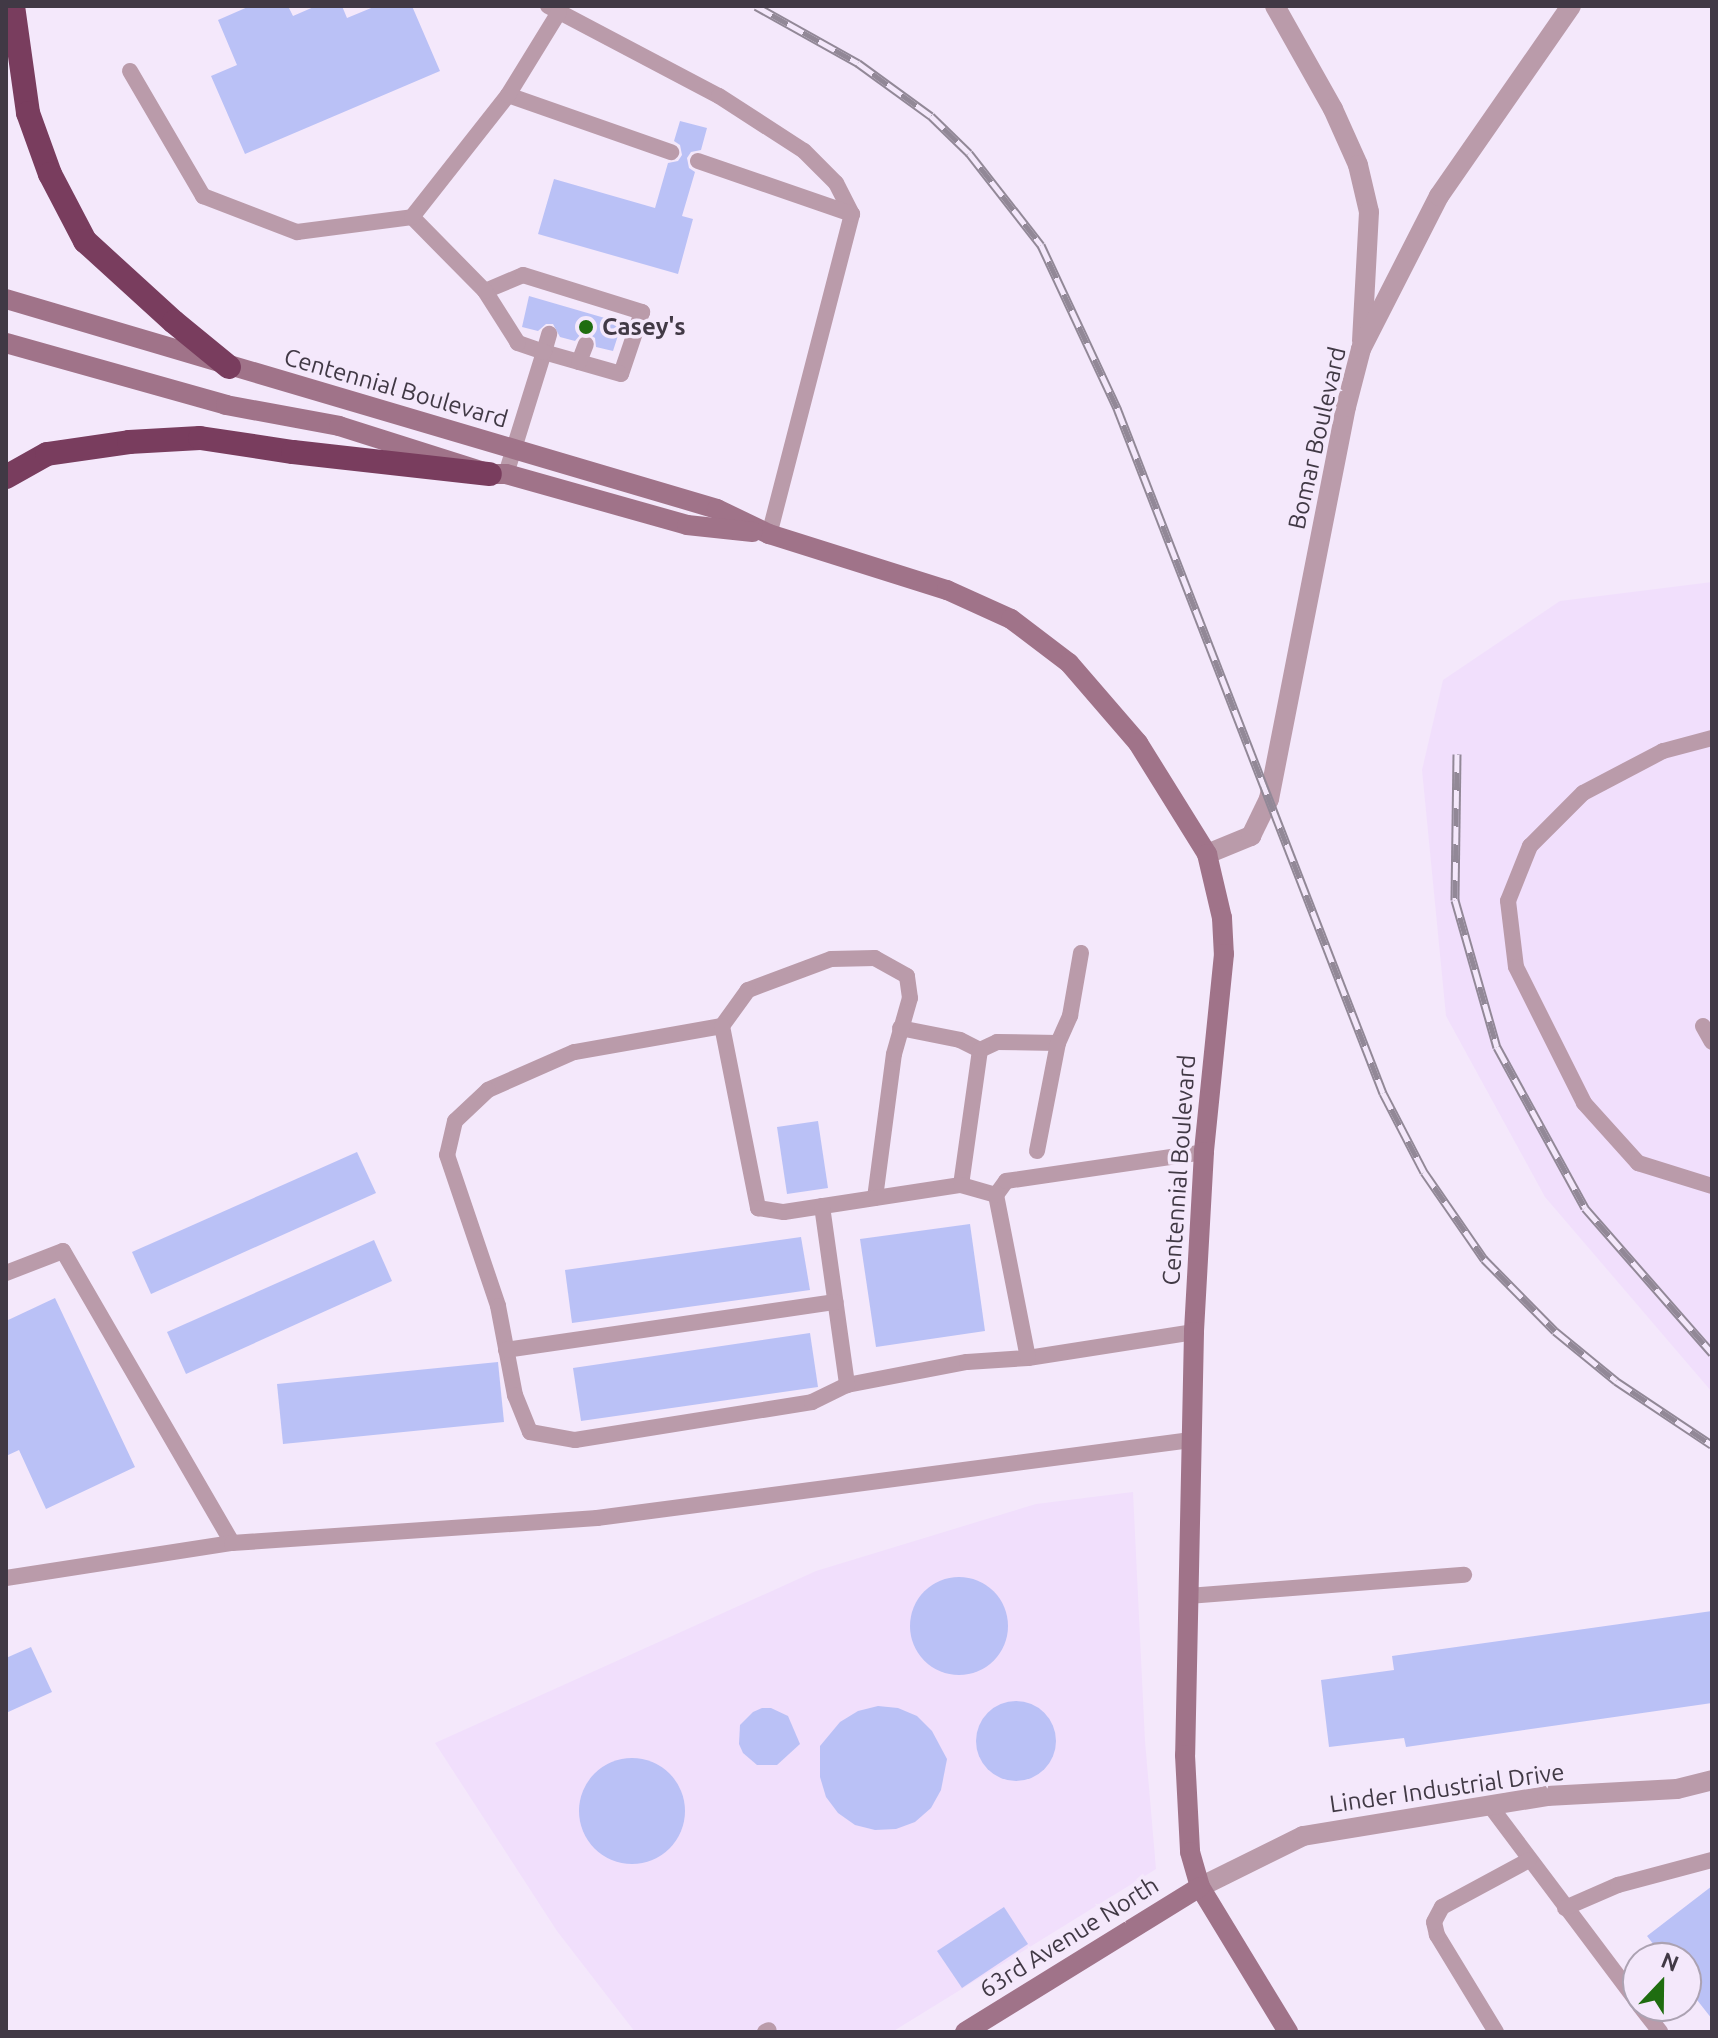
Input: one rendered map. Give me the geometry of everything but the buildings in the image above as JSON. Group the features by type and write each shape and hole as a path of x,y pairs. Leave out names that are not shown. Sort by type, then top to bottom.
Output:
{"highway":[{"path":"13,6 28,113 50,174 85,241 229,367"},
{"path":"6,477 47,454 129,442 200,438 293,452 498,474"}],"main road":[{"name":"Centennial Boulevard","path":"6,299 717,509 769,534 947,590 1011,619 1069,663 1138,743 1207,854 1222,918 1224,954 1204,1152 1194,1332 1185,1755 1190,1852 1200,1887 1288,2032"},
{"name":"Centennial Boulevard","path":"6,343 226,405 339,426 498,474 687,525 769,534"},
{"name":"63rd Avenue North","path":"965,2032 987,2026 1200,1887"}],"street":[{"path":"1275,6 1333,109 1358,165 1369,212 1361,349"},
{"name":"Bomar Boulevard","path":"1207,854 1251,836 1269,799 1343,423 1361,349 1439,196 1571,6"},
{"name":"Linder Industrial Drive","path":"1200,1887 1303,1836 1547,1796 1677,1789 1712,1780"}],"lane":[{"path":"130,71 203,196 297,232 412,217 508,95 554,9 719,96 804,151 836,183 852,214 769,534"},
{"path":"508,95 671,152"},
{"path":"698,161 852,214"},
{"path":"412,217 485,291 518,343 621,374 642,312 598,307 563,287 523,275 485,291"},
{"path":"558,304 563,287"},
{"path":"498,474 513,450 549,334"},
{"path":"579,362 586,344"},
{"path":"1712,738 1663,751 1583,793 1530,846 1508,901 1516,967 1584,1103 1638,1163 1712,1186"},
{"path":"1037,1151 1058,1043 1070,1016 1081,953"},
{"path":"875,1198 900,1028 910,998 907,976 875,958 831,959 748,990 722,1026 574,1052 488,1090 455,1121 447,1155 498,1306 515,1395 530,1432 575,1440 812,1402 847,1385 967,1362 1028,1358 1194,1332"},
{"path":"722,1026 758,1208 784,1212 961,1185 996,1195"},
{"path":"1703,1026 1712,1042"},
{"path":"900,1028 960,1040 980,1050"},
{"path":"980,1050 997,1042 1058,1043"},
{"path":"961,1185 980,1050"},
{"path":"1028,1358 996,1195 1006,1181 1204,1152"},
{"path":"822,1206 847,1385"},
{"path":"6,1273 63,1251 232,1543"},
{"path":"506,1350 836,1302"},
{"path":"6,1578 232,1543 597,1518 1191,1440"},
{"path":"1188,1596 1464,1575"},
{"path":"1491,1807 1622,1983"},
{"path":"1496,2032 1437,1935 1434,1922 1442,1907 1529,1860"},
{"path":"1565,1908 1618,1885 1712,1860"}],"shaded area":[{"path":"1712,582 1712,1392 1545,1197 1446,1016 1422,770 1443,680 1560,601"},
{"path":"1133,1492 1145,1741 1156,1869 892,2032 635,2032 557,1931 435,1743 816,1571 1036,1504"}],"railway":[{"path":"756,6 858,63 931,116 969,153 1041,245 1117,408 1383,1093 1424,1172 1484,1259 1555,1331 1616,1381 1712,1445"},
{"path":"1457,754 1455,900 1497,1047 1585,1208 1712,1353"}],"place":[{"name":"Casey's","path":"586,327"}]}
